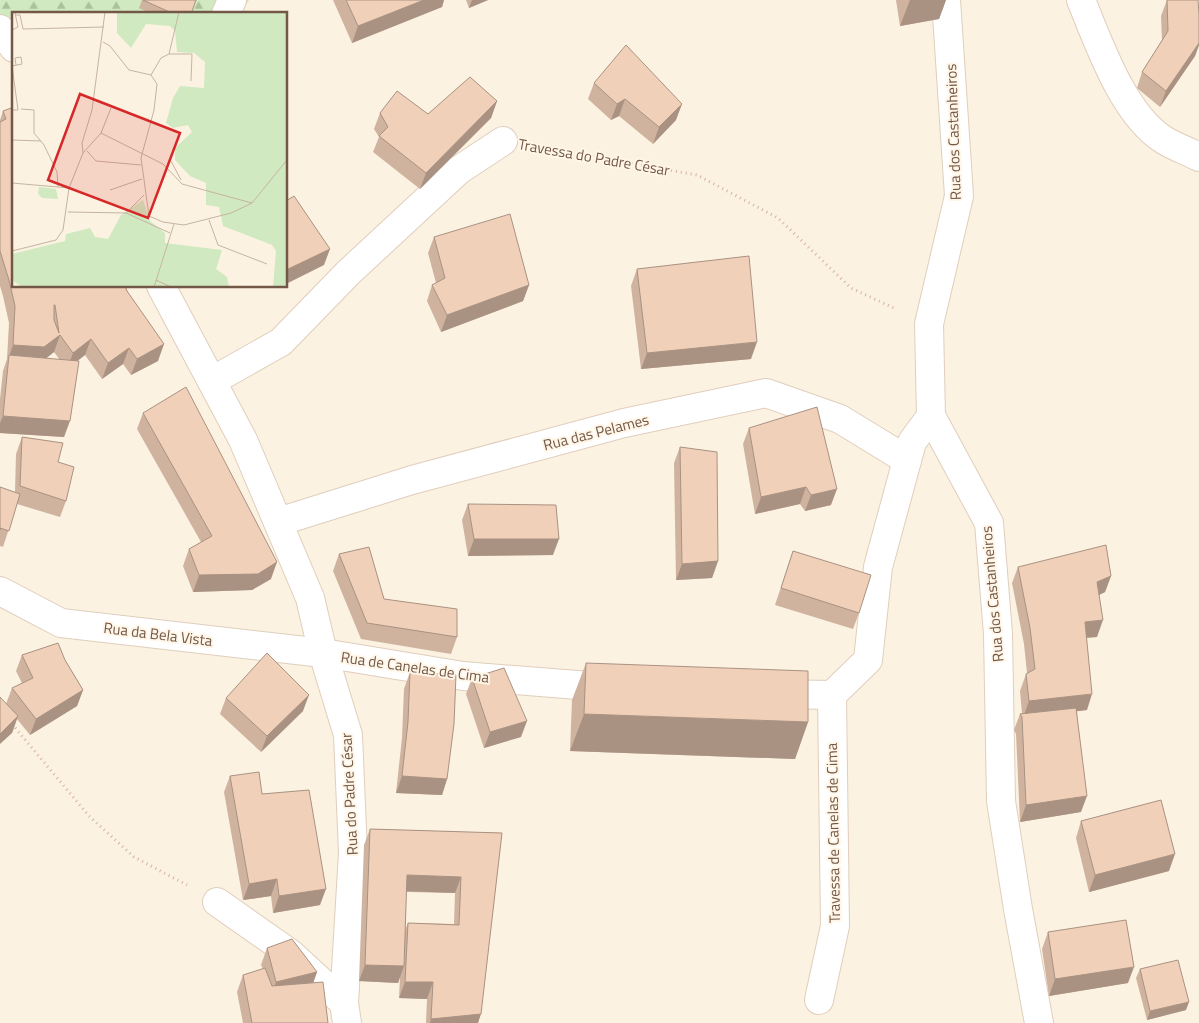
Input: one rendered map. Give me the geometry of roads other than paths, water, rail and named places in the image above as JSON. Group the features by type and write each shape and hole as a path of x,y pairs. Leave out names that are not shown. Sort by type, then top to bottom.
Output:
{"street":[{"path":"227,12 232,0"},
{"name":"Rua dos Castanheiros","path":"946,0 959,196 929,324 931,416 988,523 998,634 1002,801 1018,909 1039,1023"},
{"path":"1081,0 1112,73 1137,115 1164,140 1199,157"},
{"path":"0,29 12,45"},
{"name":"Travessa do Padre César","path":"212,381 281,342 348,273 459,170 503,142"},
{"name":"Rua do Padre César","path":"162,288 243,440 310,598 323,653 348,735 353,853 346,1013"},
{"name":"Rua das Pelames","path":"278,522 412,480 624,423 766,394 840,419 907,460"},
{"path":"746,694 832,695 868,660 878,567 912,442 931,416"},
{"name":"Rua da Bela Vista","path":"0,591 61,622 323,653"},
{"name":"Rua de Canelas de Cima","path":"323,653 463,676 640,690"},
{"name":"Travessa de Canelas de Cima","path":"819,1000 835,926 832,695"},
{"path":"217,902 291,954 346,1013"}]}
